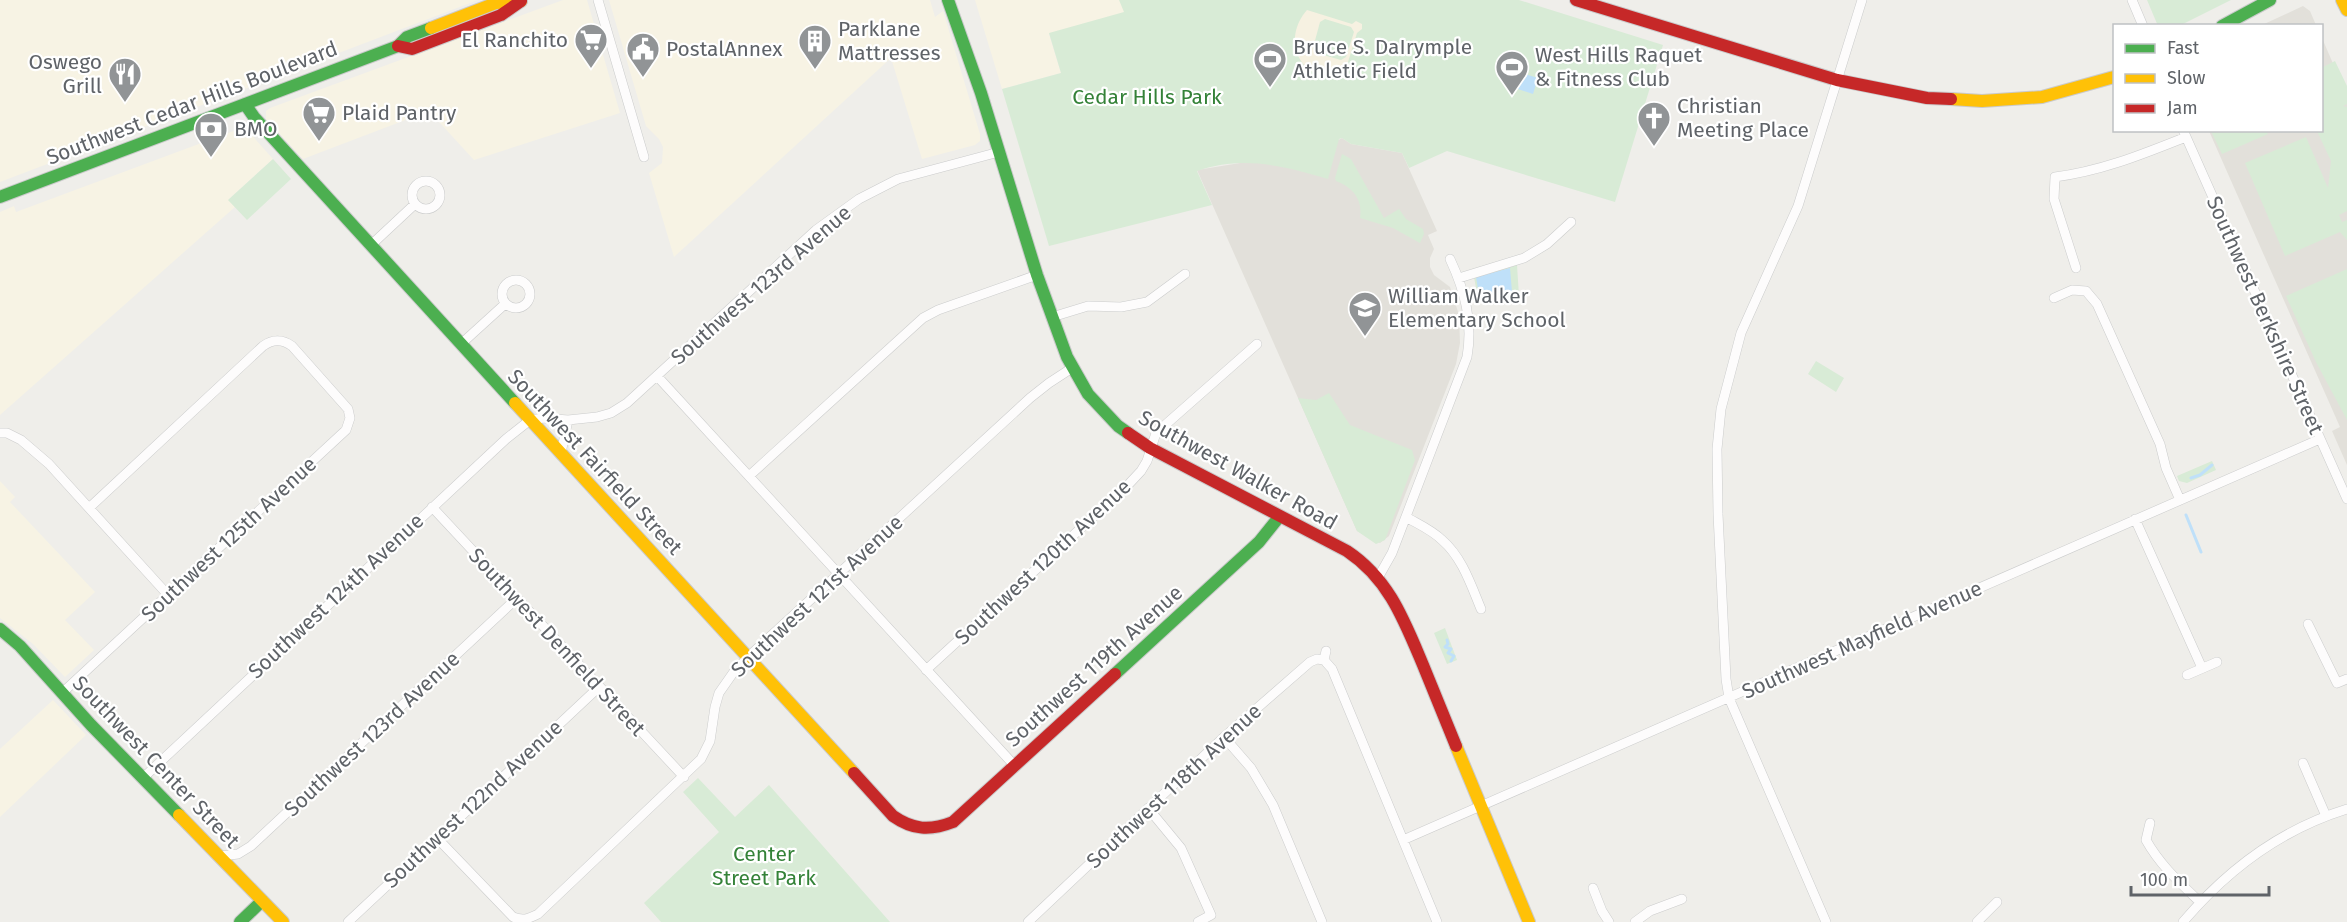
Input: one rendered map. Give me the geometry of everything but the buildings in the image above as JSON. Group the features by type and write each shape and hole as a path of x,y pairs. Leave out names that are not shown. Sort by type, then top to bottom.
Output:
{"main road":[{"name":"Southwest Cedar Hills Boulevard","path":"0,197 398,46 412,49 501,15 522,0"},
{"name":"Southwest Walker Road","path":"948,0 981,93 1037,275 1072,368 1088,394 1106,416 1150,448 1347,551 1379,576 1402,616 1529,922"},
{"path":"1576,0 1837,80 1928,98 1982,101 2042,97 2113,77"},
{"path":"2226,24 2270,0"},
{"path":"2342,0 2347,10"},
{"name":"Southwest Fairfield Street","path":"245,104 254,117 370,246 892,816 913,829 926,830"},
{"name":"Southwest 119th Avenue","path":"926,830 937,829 953,822 1250,549 1279,517"},
{"name":"Southwest Center Street","path":"0,629 26,652 62,693 283,922"},
{"path":"240,922 262,900"}],"street":[{"path":"598,0 644,157"},
{"path":"1826,922 1729,698 1726,680 1718,514 1718,448 1721,409 1741,333 1798,206 1862,0"},
{"path":"2132,0 2142,24"},
{"path":"2076,268 2054,199 2055,177 2079,174 2124,162 2185,134"},
{"name":"Southwest Berkshire Street","path":"2185,134 2347,499"},
{"name":"Southwest 123rd Avenue","path":"531,420 543,417 568,420 611,413 627,403 816,230 859,199 898,180 999,152"},
{"path":"370,246 415,204"},
{"path":"1459,278 1524,258 1547,244 1571,222"},
{"path":"1379,576 1389,559 1406,517 1467,357 1468,309 1459,278 1450,259"},
{"path":"1052,317 1088,306 1121,307 1141,304 1153,298 1185,274"},
{"path":"749,476 923,318 938,310 1037,275"},
{"path":"2054,298 2072,290 2086,291 2097,304 2160,444 2166,468 2180,500"},
{"path":"461,344 505,304"},
{"name":"Southwest 125th Avenue","path":"62,693 346,430 350,418 347,406 288,343 276,340 267,343 90,508"},
{"name":"Southwest 120th Avenue","path":"926,670 1127,486 1142,471 1156,433 1257,344"},
{"name":"Southwest 121st Avenue","path":"437,838 505,910 520,920 529,919 538,914 701,759 710,741 719,693 732,673 1030,398 1072,368"},
{"path":"657,376 1014,765"},
{"name":"Southwest 124th Avenue","path":"144,777 432,507 506,439 531,420"},
{"path":"561,453 568,420"},
{"path":"0,433 7,433 21,440 49,464 168,595"},
{"name":"Southwest Mayfield Avenue","path":"1402,840 2320,439"},
{"name":"Southwest Denfield Street","path":"432,507 684,777"},
{"path":"1406,517 1431,531 1452,549 1461,562 1481,609"},
{"path":"2135,519 2202,668"},
{"name":"Southwest 123rd Avenue","path":"221,856 238,854 251,846 516,599"},
{"path":"2308,624 2337,683 2347,679"},
{"name":"Southwest 118th Avenue","path":"1028,922 1224,737 1310,662 1325,655 1402,840"},
{"path":"2187,675 2217,662"},
{"name":"Southwest 122nd Avenue","path":"348,922 599,687"},
{"path":"1224,737 1251,768 1273,805 1322,922"},
{"path":"2303,763 2326,816"},
{"path":"1148,808 1181,848 1211,915 1198,922"},
{"path":"2183,922 2230,873 2258,852 2326,816 2347,809"},
{"path":"2150,823 2146,840 2155,856 2169,873 2200,902"},
{"path":"1402,840 1437,922"},
{"path":"1593,888 1607,920 1595,922"},
{"path":"1635,922 1650,911 1682,899"},
{"path":"1977,922 1997,902"}],"shaded area":[{"path":"0,0 478,0 0,182"},
{"path":"563,0 587,0 620,113 474,160 429,111 303,159 266,119 266,111 270,108"},
{"path":"609,0 930,0 935,17 943,11 980,134 980,141 975,145 922,159 891,58 674,257 649,173 662,163 663,147 659,139 646,126"},
{"path":"975,0 1122,0 1128,14 1049,34 1061,73 1002,89"},
{"path":"2303,6 2310,11 2316,24 2264,24"},
{"path":"2323,40 2347,96 2347,465 2332,431 2340,427 2209,132 2323,132"},
{"path":"239,129 248,131 273,159 229,199 235,207 0,415 0,212 14,206 16,212"},
{"name":"William Walker Elementary School","path":"1342,138 1351,144 1402,153 1437,231 1428,235 1434,249 1430,258 1430,267 1434,275 1450,287 1459,315 1460,343 1456,364 1389,536 1380,543 1357,531 1197,170 1240,163 1266,163 1287,167"},
{"path":"0,481 15,497 10,502 95,592 65,620 94,650 65,677 33,644 0,618"},
{"path":"53,700 86,735 0,817 0,749"}],"green space":[{"name":"Cedar Hills Park","path":"1119,0 1519,0 1663,45 1615,202 1447,151 1409,168 1402,153 1351,144 1342,138 1339,139 1328,179 1263,164 1214,166 1197,171 1212,205 1049,246 1002,89 1061,73 1049,33 1124,12"},
{"path":"2147,0 2231,0 2183,24 2157,24"},
{"path":"2335,61 2347,86 2347,104 2343,106 2347,107 2347,211 2339,215 2342,222 2347,220 2347,240 2340,232 2285,256 2245,163 2306,137 2328,188 2331,161 2317,132 2323,132 2323,67"},
{"path":"2211,132 2267,132 2268,134 2222,154"},
{"path":"1342,154 1351,159 1384,218 1399,209 1406,219 1423,229 1424,234 1420,243 1393,228 1360,218 1360,205 1356,195 1335,178"},
{"path":"273,159 291,179 247,220 228,200"},
{"path":"1517,265 1519,296 1478,299 1474,277"},
{"path":"2347,269 2347,420 2316,362 2286,296"},
{"path":"1816,361 1844,378 1836,392 1808,374"},
{"path":"1329,393 1350,425 1412,450 1415,460 1385,540 1376,544 1357,531 1298,398 1316,400"},
{"path":"2212,461 2216,470 2187,483 2179,481 2177,476"},
{"path":"1445,628 1457,660 1447,664 1434,633"},
{"name":"Center Street Park","path":"698,778 735,817 769,785 890,922 661,922 644,903 719,832 683,792"}],"sand":[{"path":"1307,10 1352,24 1356,21 1362,24 1343,78 1328,78 1306,67 1299,58 1295,46 1295,34","holes":["1325,19 1351,27 1354,32 1346,57 1341,60 1316,53 1313,48 1320,22"]}],"water":[{"path":"1506,68 1538,78 1533,94 1503,84"},
{"path":"1510,268 1512,292 1479,295 1476,277"}],"waterway":[{"path":"2191,478 2200,475 2212,465"},
{"path":"2186,515 2201,552"},
{"path":"1447,640 1448,644 1445,647 1451,649 1448,653 1454,656 1451,661"}],"traffic: fast":[{"path":"948,0 981,93 1037,275 1067,357 1088,394 1118,426 1128,433"},
{"path":"2226,24 2270,0"},
{"path":"0,197 398,46 407,37 431,28"},
{"path":"245,104 254,117 515,403"},
{"path":"1115,674 1259,542 1279,517"},
{"path":"0,629 20,646 91,725 179,815"},
{"path":"240,922 262,901"}],"traffic: slow":[{"path":"2342,0 2347,10"},
{"path":"431,28 496,3 521,1"},
{"path":"1951,99 1982,101 2042,97 2113,77"},
{"path":"515,403 854,773"},
{"path":"1456,746 1529,922"},
{"path":"179,815 283,922"}],"traffic: jam":[{"path":"1576,0 1837,80 1927,98 1951,99"},
{"path":"398,46 412,49 501,15 521,1"},
{"path":"1128,433 1150,448 1347,551 1362,562 1374,574 1402,617 1456,746"},
{"path":"854,773 900,821 922,828 937,827 953,822 1115,674"}],"place":[{"name":"El Ranchito","path":"591,69"},
{"name":"Parklane Mattresses","path":"815,70"},
{"name":"PostalAnnex","path":"643,78"},
{"name":"Bruce S. DaIrymple Athletic Field","path":"1270,88"},
{"name":"West Hills Raquet & Fitness Club","path":"1512,96"},
{"name":"Oswego Grill","path":"125,103"},
{"name":"Plaid Pantry","path":"319,142"},
{"name":"Christian Meeting Place","path":"1654,147"},
{"name":"BMO","path":"211,158"},
{"name":"William Walker Elementary School","path":"1365,337"}]}
